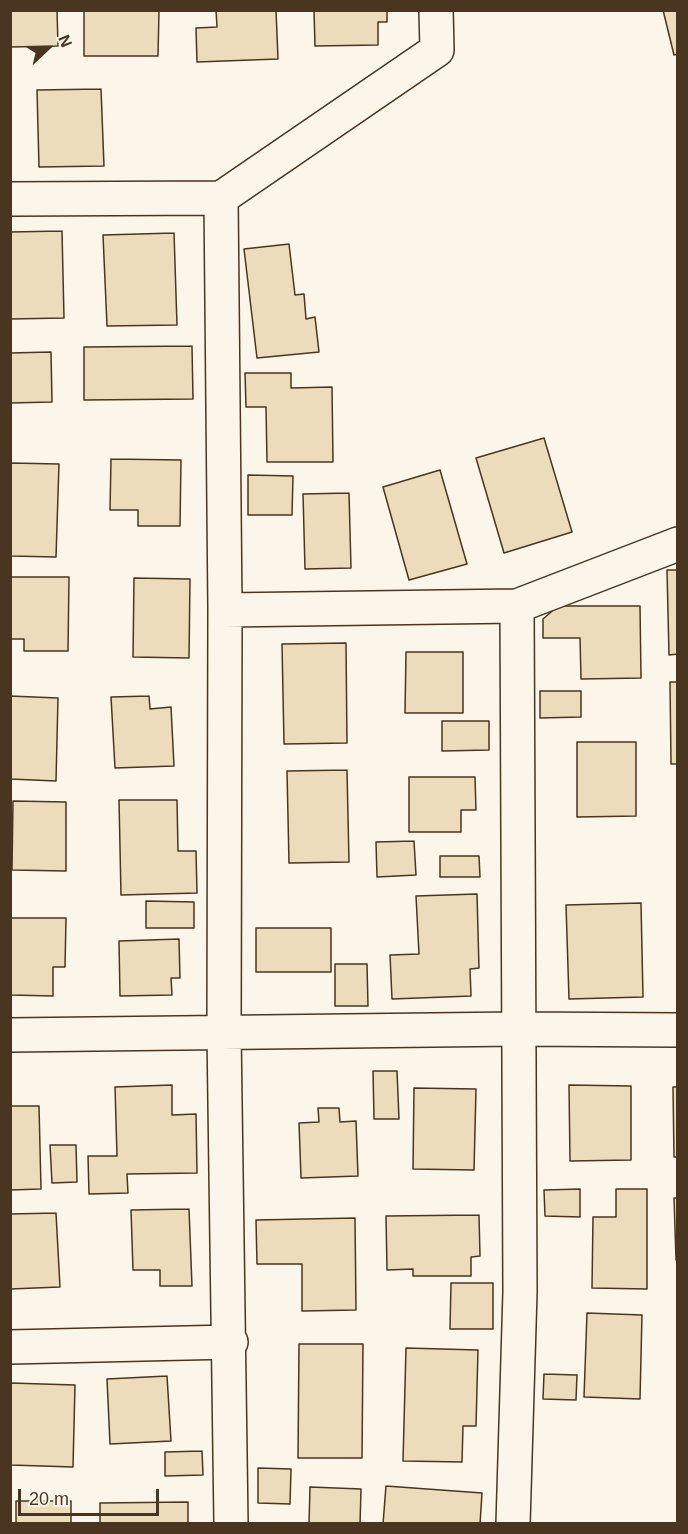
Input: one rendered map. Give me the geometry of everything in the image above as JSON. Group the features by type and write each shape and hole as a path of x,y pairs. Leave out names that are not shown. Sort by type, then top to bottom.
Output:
{"street":[{"path":"10,199 221,198 437,50 436,10"},
{"path":"221,198 225,610 224,1032 231,1342 231,1524"},
{"path":"225,610 517,606 678,544"},
{"path":"513,1524 520,1292 517,1029 517,606"},
{"path":"10,1035 517,1029 678,1030"},
{"path":"10,1347 231,1342"}],"building":[{"path":"10,10 57,10 58,46 10,47"},
{"path":"84,10 159,10 158,56 84,56"},
{"path":"216,10 276,10 278,59 197,62 196,28 217,27"},
{"path":"314,10 387,10 387,22 378,22 378,45 315,46"},
{"path":"663,10 678,10 678,54 674,55"},
{"path":"101,89 104,166 39,167 37,90"},
{"path":"62,231 64,318 10,319 10,232"},
{"path":"174,233 177,325 107,326 103,235"},
{"path":"289,244 295,295 304,294 306,319 315,317 319,352 257,358 244,249"},
{"path":"192,346 193,399 84,400 84,347"},
{"path":"51,352 52,402 10,403 10,353"},
{"path":"245,373 291,373 291,388 332,387 333,462 267,462 266,407 246,407"},
{"path":"544,438 572,532 504,553 476,458"},
{"path":"111,459 181,460 180,526 138,526 138,510 110,510"},
{"path":"10,463 59,464 56,557 10,556"},
{"path":"440,470 467,564 409,580 383,487"},
{"path":"248,475 293,476 292,515 248,515"},
{"path":"349,493 351,568 305,569 303,494"},
{"path":"667,570 678,570 678,654 669,655"},
{"path":"10,577 69,577 68,651 24,651 24,639 10,639"},
{"path":"134,578 190,579 189,658 133,657"},
{"path":"558,606 640,606 641,678 581,679 580,638 543,638 543,619"},
{"path":"346,643 347,743 284,744 282,644"},
{"path":"406,652 463,652 463,713 405,713"},
{"path":"670,682 678,682 678,764 671,764"},
{"path":"540,691 581,691 581,717 540,718"},
{"path":"10,696 58,698 56,781 10,779"},
{"path":"149,696 150,709 171,707 174,766 115,768 111,697"},
{"path":"442,721 489,721 489,750 442,751"},
{"path":"577,742 636,742 636,816 577,817"},
{"path":"347,770 349,862 289,863 287,771"},
{"path":"409,777 475,777 476,810 461,810 461,832 409,832"},
{"path":"119,800 177,800 178,851 196,851 197,893 121,895"},
{"path":"13,801 66,802 66,871 12,870"},
{"path":"414,841 416,875 377,877 376,842"},
{"path":"440,856 479,856 480,877 440,877"},
{"path":"477,894 479,968 470,969 471,996 392,999 390,955 419,954 416,896"},
{"path":"146,901 194,902 194,928 146,928"},
{"path":"641,903 643,997 569,999 566,905"},
{"path":"10,918 66,918 65,967 53,967 53,996 10,995"},
{"path":"256,928 331,928 331,972 256,972"},
{"path":"179,939 180,978 171,978 172,995 120,996 119,941"},
{"path":"335,964 367,964 368,1006 335,1006"},
{"path":"373,1071 397,1071 399,1119 374,1119"},
{"path":"172,1085 172,1115 196,1114 197,1173 127,1174 128,1193 89,1194 88,1156 117,1156 115,1087"},
{"path":"569,1085 631,1086 631,1160 570,1161"},
{"path":"673,1087 678,1087 678,1157 674,1157"},
{"path":"414,1088 476,1089 474,1170 413,1169"},
{"path":"10,1106 39,1106 41,1189 10,1190"},
{"path":"318,1108 339,1108 340,1122 356,1121 358,1176 301,1178 299,1123 319,1122"},
{"path":"50,1145 76,1145 77,1182 52,1183"},
{"path":"580,1189 580,1217 545,1216 544,1190"},
{"path":"616,1189 647,1189 647,1289 592,1288 593,1217 616,1217"},
{"path":"674,1198 678,1198 678,1260 676,1260"},
{"path":"189,1209 192,1286 160,1286 160,1270 133,1270 131,1210"},
{"path":"56,1213 60,1287 10,1289 10,1214"},
{"path":"479,1215 480,1256 471,1257 471,1276 413,1276 413,1269 387,1270 386,1216"},
{"path":"355,1218 356,1310 302,1311 302,1264 257,1264 256,1220"},
{"path":"451,1283 493,1283 493,1329 450,1329"},
{"path":"587,1313 642,1315 640,1399 584,1397"},
{"path":"299,1344 363,1344 362,1458 298,1458"},
{"path":"406,1348 478,1350 476,1426 463,1426 462,1462 403,1461"},
{"path":"544,1374 577,1375 576,1400 543,1399"},
{"path":"167,1376 171,1441 110,1444 107,1379"},
{"path":"10,1383 75,1385 73,1467 10,1465"},
{"path":"202,1451 203,1475 165,1476 165,1452"},
{"path":"258,1468 291,1469 290,1504 258,1503"},
{"path":"386,1486 482,1493 480,1524 383,1524"},
{"path":"310,1487 361,1489 360,1524 309,1524"},
{"path":"16,1501 71,1501 71,1524 16,1524"},
{"path":"188,1502 188,1524 100,1524 100,1503"}]}
